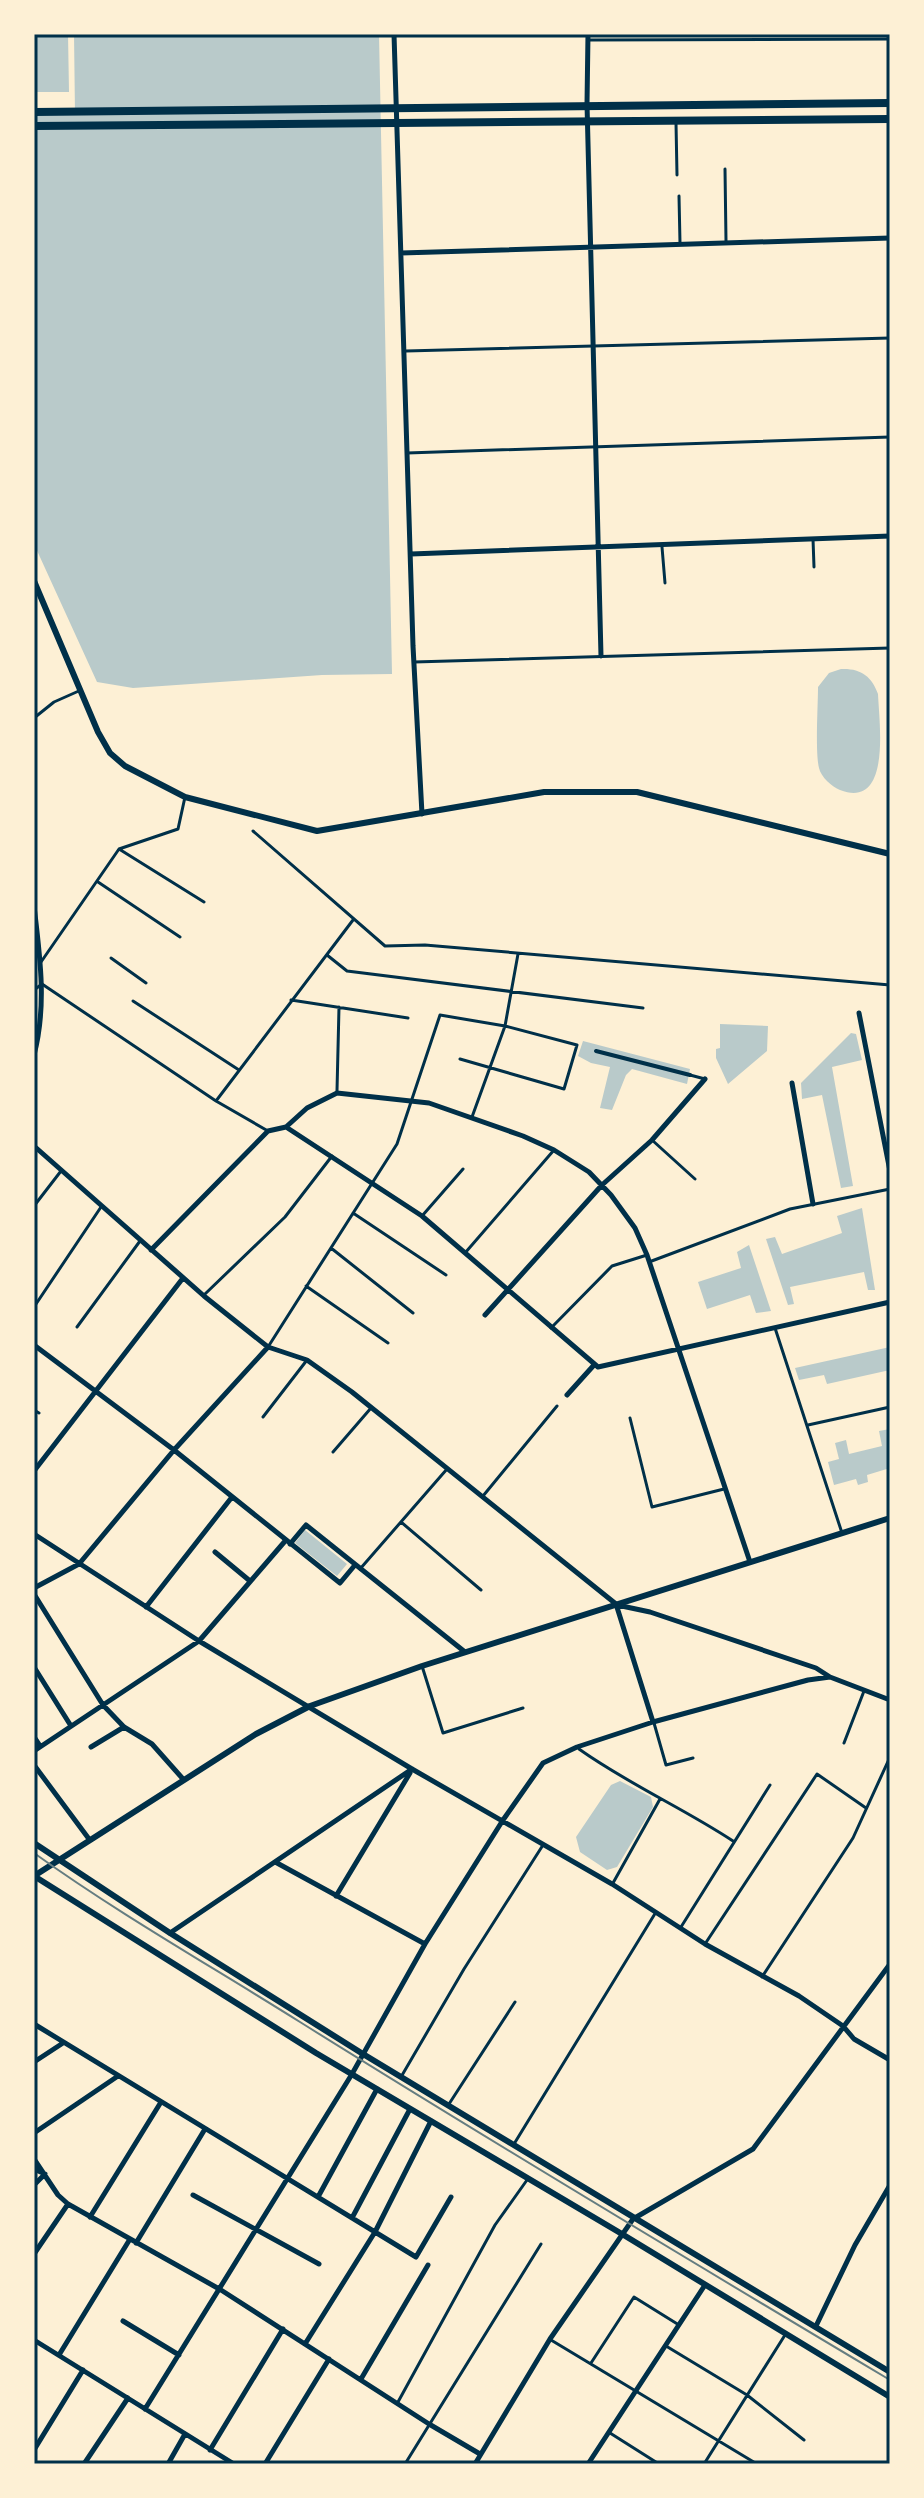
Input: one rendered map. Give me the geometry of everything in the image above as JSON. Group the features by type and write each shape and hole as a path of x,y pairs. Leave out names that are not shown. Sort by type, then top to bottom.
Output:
{"main road":[{"path":"34,112 890,103"},
{"path":"34,126 890,119"}],"street":[{"path":"394,34 414,662 422,814"},
{"path":"588,37 590,249 601,656"},
{"path":"401,253 890,238"},
{"path":"411,554 890,536"},
{"path":"34,581 98,732 110,753 125,766 185,797 317,831 544,792 637,792 890,854"},
{"path":"34,906 42,984 40,1034 34,1055"},
{"path":"859,1013 890,1171"},
{"path":"596,1051 690,1075"},
{"path":"485,1315 602,1185 652,1140 705,1079"},
{"path":"792,1083 813,1204"},
{"path":"151,1250 268,1131 286,1127 307,1108 337,1093 429,1103 554,1150 589,1172 635,1228 679,1347 750,1562"},
{"path":"286,1127 422,1216 598,1367 890,1302"},
{"path":"34,1146 183,1278 268,1347 307,1360 616,1604 650,1612 816,1668 830,1677 890,1700"},
{"path":"34,1471 183,1278"},
{"path":"34,1345 174,1450 340,1583 358,1567"},
{"path":"183,1779 152,1744 124,1727 103,1705 34,1591 79,1564 174,1450 268,1347"},
{"path":"567,1395 594,1365"},
{"path":"146,1607 232,1497"},
{"path":"890,1518 465,1652 310,1706 256,1734 34,1876 352,2074 890,2397"},
{"path":"34,1751 199,1641 250,1581 306,1525 465,1652"},
{"path":"34,1534 199,1641 612,1884 705,1944 799,1996 843,2026 854,2039 890,2060"},
{"path":"215,1552 250,1581"},
{"path":"616,1604 653,1722"},
{"path":"34,1667 71,1726"},
{"path":"145,2409 352,2074 425,1944 543,1763 577,1747 653,1722 808,1680 830,1677"},
{"path":"91,1747 124,1727"},
{"path":"34,1737 40,1746"},
{"path":"34,1765 89,1839"},
{"path":"170,1933 412,1769"},
{"path":"336,1896 412,1769"},
{"path":"34,1843 363,2054 890,2372"},
{"path":"277,1863 425,1944"},
{"path":"475,2464 550,2339 633,2219 753,2149 890,1964"},
{"path":"34,2024 416,2257 451,2197"},
{"path":"34,2062 63,2043"},
{"path":"34,2133 118,2076"},
{"path":"318,2197 377,2089"},
{"path":"90,2217 161,2102"},
{"path":"352,2218 410,2109"},
{"path":"305,2344 375,2232 431,2121"},
{"path":"59,2355 205,2129"},
{"path":"34,2159 68,2204 221,2290 480,2454"},
{"path":"34,2169 45,2174"},
{"path":"34,2185 45,2174"},
{"path":"816,2326 855,2245 890,2185"},
{"path":"193,2195 319,2264"},
{"path":"34,2254 68,2204"},
{"path":"361,2379 428,2265"},
{"path":"588,2464 705,2285"},
{"path":"123,2321 179,2355"},
{"path":"210,2450 283,2329"},
{"path":"34,2340 234,2464"},
{"path":"265,2464 329,2358"},
{"path":"34,2450 83,2370"},
{"path":"84,2464 128,2398"},
{"path":"168,2464 185,2434"}],"lane":[{"path":"588,37 890,39"},
{"path":"676,121 677,175"},
{"path":"725,169 726,245"},
{"path":"679,196 680,246"},
{"path":"404,351 890,338"},
{"path":"407,453 890,437"},
{"path":"813,539 814,567"},
{"path":"662,545 665,583"},
{"path":"414,662 890,648"},
{"path":"34,718 54,702 81,690"},
{"path":"41,962 119,849 178,829 185,797"},
{"path":"253,831 385,946 425,945 890,985"},
{"path":"119,849 204,902"},
{"path":"98,882 180,937"},
{"path":"216,1101 354,919"},
{"path":"472,1117 505,1026 518,954"},
{"path":"327,955 347,971 643,1008"},
{"path":"111,958 146,983"},
{"path":"34,990 42,984 216,1101 268,1131"},
{"path":"291,1000 408,1018"},
{"path":"133,1001 239,1070"},
{"path":"337,1093 339,1007"},
{"path":"268,1347 397,1144 440,1015 505,1026 577,1045 564,1089 460,1059"},
{"path":"690,1075 705,1079"},
{"path":"652,1140 695,1179"},
{"path":"465,1253 554,1150"},
{"path":"204,1296 285,1217 332,1156"},
{"path":"422,1216 463,1169"},
{"path":"34,1206 61,1171"},
{"path":"551,1328 612,1266 648,1259 790,1209 890,1189"},
{"path":"34,1307 101,1207"},
{"path":"353,1213 446,1275"},
{"path":"77,1327 140,1241"},
{"path":"331,1248 413,1313"},
{"path":"306,1286 388,1343"},
{"path":"774,1326 842,1533"},
{"path":"263,1417 307,1360"},
{"path":"483,1496 557,1406"},
{"path":"807,1426 890,1407"},
{"path":"333,1452 371,1408"},
{"path":"34,1410 39,1413"},
{"path":"630,1418 652,1507 724,1489"},
{"path":"358,1567 447,1469"},
{"path":"401,1522 481,1590"},
{"path":"422,1666 443,1733 523,1708"},
{"path":"844,1743 864,1691"},
{"path":"653,1722 666,1765 693,1758"},
{"path":"577,1747 614,1774 733,1841"},
{"path":"762,1977 853,1838 890,1757"},
{"path":"705,1944 817,1774 866,1808"},
{"path":"681,1928 770,1785"},
{"path":"612,1884 660,1799"},
{"path":"401,2077 464,1969 543,1844"},
{"path":"514,2144 656,1912"},
{"path":"449,2104 515,2002"},
{"path":"398,2402 495,2225 527,2180"},
{"path":"405,2464 541,2244"},
{"path":"591,2363 634,2297 679,2326"},
{"path":"704,2464 785,2335"},
{"path":"550,2339 757,2464"},
{"path":"666,2346 747,2395 804,2440"},
{"path":"610,2433 659,2464"}],"shaded area":[{"path":"34,34 68,34 69,92 34,92"},
{"path":"74,34 379,34 392,674 322,675 133,688 97,682 34,544 34,115 75,114"},
{"path":"841,669 864,674 878,694 879,760 868,787 857,793 840,790 830,784 820,771 818,761 818,687 829,673"},
{"path":"720,1024 768,1026 767,1051 728,1084 716,1058 716,1049 720,1048"},
{"path":"851,1033 856,1034 862,1060 832,1067 853,1186 841,1188 822,1095 802,1099 801,1083"},
{"path":"583,1041 690,1069 687,1084 632,1069 626,1075 612,1110 600,1108 610,1067 578,1056"},
{"path":"862,1208 875,1290 868,1290 864,1272 790,1287 794,1304 788,1305 766,1239 775,1237 782,1254 842,1233 837,1216"},
{"path":"749,1245 771,1311 756,1313 750,1295 707,1309 698,1282 741,1268 737,1252"},
{"path":"890,1347 890,1370 827,1384 824,1375 799,1380 795,1368"},
{"path":"890,1429 890,1468 867,1475 868,1482 858,1485 856,1479 834,1485 828,1462 839,1459 835,1443 846,1440 849,1454 882,1446 879,1431"},
{"path":"305,1530 347,1564 337,1576 295,1543"},
{"path":"620,1781 651,1797 653,1807 617,1867 607,1870 580,1852 576,1837 611,1785"}],"tram line":[{"path":"34,1853 132,1919 447,2113 890,2380"}]}
